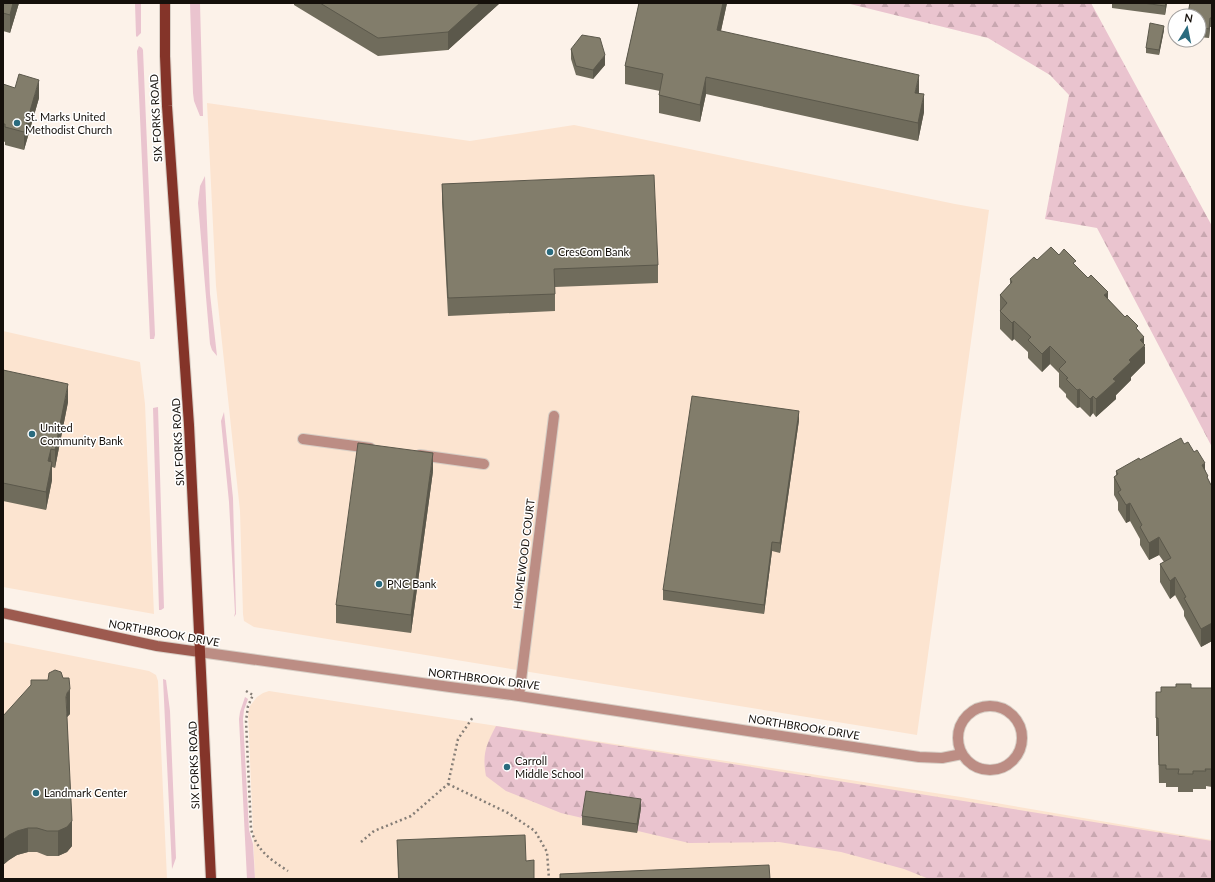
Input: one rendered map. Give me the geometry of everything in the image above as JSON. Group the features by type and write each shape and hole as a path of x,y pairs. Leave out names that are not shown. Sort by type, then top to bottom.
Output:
{"main road":[{"name":"SIX FORKS ROAD","path":"165,3 167,106 190,425 211,879"}],"street":[{"name":"HOMEWOOD COURT","path":"519,696 554,416"},
{"path":"303,439 382,450"},
{"path":"413,454 484,464"},
{"name":"NORTHBROOK DRIVE","path":"3,614 158,646 519,696 919,758 942,758 962,754"},
{"path":"984,707 992,707 1010,714 1017,722 1021,732 1022,742 1019,752 1013,761 999,769 989,770 978,768 969,763 962,754 959,746 958,735 960,726 966,717 973,711 984,707"}],"path":[{"path":"246,691 253,695 248,706 246,720 251,829 255,841 259,847 268,857 288,871"},
{"path":"361,842 374,832 411,816 448,784 458,739 473,717"},
{"path":"448,784 508,813 535,831 548,852 549,879"}],"shaded area":[{"path":"207,103 470,141 574,125 989,210 917,735 254,627 244,621 240,511 216,286"},
{"path":"3,331 140,362 145,404 154,614 3,587"},
{"name":"Landmark Center","path":"3,642 149,671 156,675 158,681 167,879 3,879"},
{"name":"Carroll Middle School","path":"269,691 961,797 1212,840 1212,879 255,879 248,713 250,706 257,697"}],"green space":[{"path":"135,3 141,3 141,33 137,37 136,36"},
{"path":"190,3 200,3 203,116 200,116 194,101 193,93"},
{"path":"846,3 1091,3 1212,226 1212,447 1097,228 1045,219 1069,95 1050,75 988,38"},
{"path":"139,46 143,50 154,339 150,339 137,51"},
{"path":"205,176 210,294 217,356 212,350 210,344 198,203 200,186"},
{"path":"158,407 164,608 161,610 159,610 153,408"},
{"path":"224,412 233,498 236,614 234,617 229,502 221,421"},
{"path":"163,679 166,680 170,711 176,858 172,869"},
{"path":"245,697 248,699 244,710 243,719 249,830 253,844 255,879 247,879 239,719"},
{"path":"496,726 1212,841 1212,879 929,879 904,869 841,852 779,842 689,843 561,813 506,791 486,776 484,762 486,750"}],"building":[{"path":"3,3 13,3 10,15 3,13"},
{"path":"320,3 480,3 448,32 378,38"},
{"path":"639,3 723,3 717,30 919,75 915,93 924,94 918,123 706,77 700,105 659,95 663,74 625,66"},
{"path":"1143,3 1166,3 1165,6"},
{"path":"1190,3 1212,3 1212,18 1210,18 1209,29 1207,29 1207,8 1189,8"},
{"path":"1150,23 1164,26 1159,50 1146,48"},
{"path":"582,35 600,38 605,55 593,70 576,66 571,49"},
{"path":"19,74 39,80 24,132 5,127 5,124 3,124 3,84 15,88"},
{"name":"CresCom Bank","path":"654,175 658,265 554,269 555,294 448,298 442,184"},
{"path":"1051,247 1059,255 1064,249 1076,261 1073,263 1088,278 1091,275 1108,292 1104,295 1125,317 1127,315 1138,326 1136,328 1144,337 1140,340 1145,345 1129,360 1131,362 1113,379 1116,381 1096,399 1093,396 1090,399 1080,389 1077,390 1066,379 1068,378 1059,369 1066,362 1050,346 1042,354 1028,340 1031,337 1014,321 1012,323 1000,311 1007,303 1000,295 1012,282 1010,279 1034,257 1037,260"},
{"name":"United Community Bank","path":"3,370 68,384 55,450 51,449 48,461 52,462 46,492 3,483"},
{"path":"692,396 799,411 780,543 772,542 764,605 663,590"},
{"path":"1181,438 1184,444 1188,442 1194,452 1197,450 1205,463 1202,465 1211,485 1212,484 1212,623 1201,629 1184,598 1186,597 1175,577 1170,581 1160,564 1171,558 1159,537 1149,543 1140,527 1142,525 1130,503 1126,505 1118,492 1121,490 1114,477 1118,474 1116,471"},
{"name":"PNC Bank","path":"358,443 433,453 411,615 336,605"},
{"name":"Landmark Center","path":"55,670 61,672 63,678 69,678 70,689 66,697 72,821 67,827 58,831 28,828 17,831 3,840 3,716 31,685 31,680 48,680 49,673"},
{"path":"1176,684 1191,684 1191,688 1212,688 1212,769 1205,769 1206,771 1193,771 1193,774 1178,774 1179,769 1166,769 1166,765 1159,765 1156,692 1161,692 1161,687 1176,687"},
{"path":"586,791 641,799 637,824 582,816"},
{"path":"525,835 526,861 534,860 534,879 399,879 397,840"},
{"path":"769,865 770,879 560,879 560,874"}],"place":[{"name":"St. Marks United Methodist Church","path":"17,123"},
{"name":"CresCom Bank","path":"550,252"},
{"name":"United Community Bank","path":"32,434"},
{"name":"PNC Bank","path":"379,584"},
{"name":"Carroll Middle School","path":"507,767"},
{"name":"Landmark Center","path":"36,793"}]}
